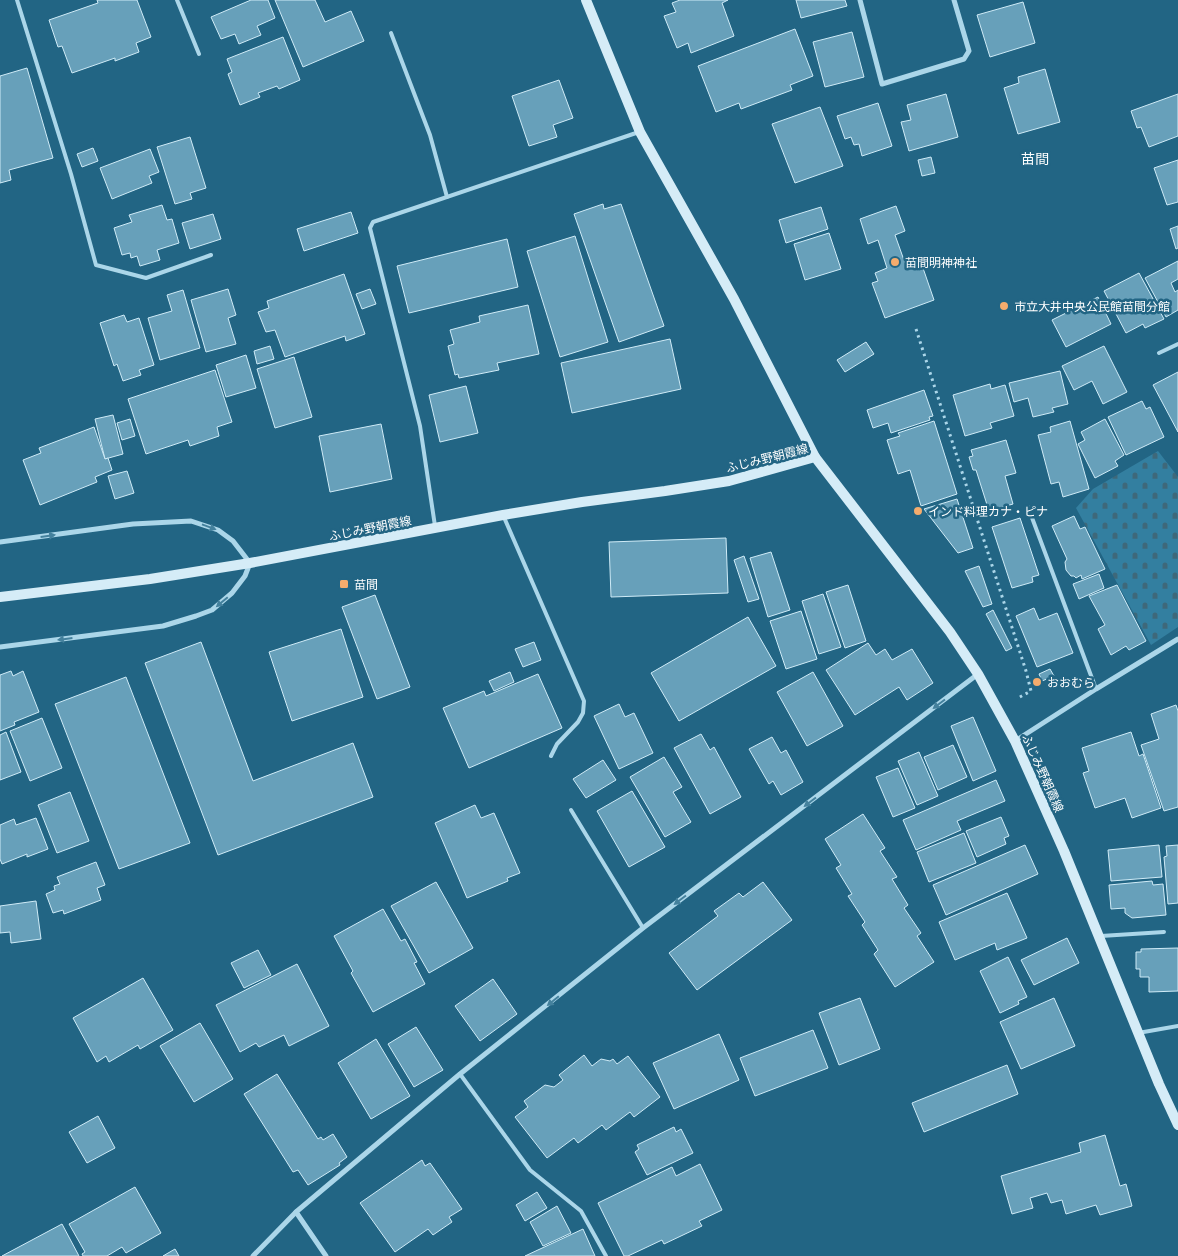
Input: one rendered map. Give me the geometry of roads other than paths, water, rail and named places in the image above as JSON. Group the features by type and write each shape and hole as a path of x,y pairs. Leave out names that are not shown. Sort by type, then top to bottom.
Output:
{"main road":[{"path":"586,0 640,132 734,299 815,457"},
{"name":"ふじみ野朝霞線","path":"0,597 150,579 250,564 582,502 729,481 815,457 950,632 978,674 1016,741 1178,1125"}],"street":[{"path":"860,0 882,84 964,59 969,51 954,0"},
{"path":"0,542 133,524 191,521 218,530 233,541 250,564 245,576 232,593 212,610 196,616 162,626 0,647"},
{"path":"1016,741 1178,639"},
{"path":"253,1256 296,1212 460,1074 642,928 978,674"},
{"path":"296,1212 326,1256"}],"lane":[{"path":"17,0 71,174 96,265 146,278 211,255"},
{"path":"177,0 199,54"},
{"path":"391,33 430,135 447,197"},
{"path":"436,528 420,426 370,228 373,222 640,132"},
{"path":"1159,353 1178,344"},
{"path":"1028,507 1096,689"},
{"path":"503,516 584,701 583,713 578,722 557,744 551,756"},
{"path":"571,810 642,928"},
{"path":"1099,936 1164,932"},
{"path":"1138,1033 1178,1026"},
{"path":"460,1074 530,1170 581,1211 606,1256"}],"place":[{"name":"苗間明神神社","path":"895,262"},
{"name":"市立大井中央公民館苗間分館","path":"1004,306"},
{"name":"インド料理カナ・ピナ","path":"918,511"},
{"name":"苗間","path":"344,584"},
{"name":"おおむら","path":"1037,682"}],"district":[{"name":"苗間","path":"1035,159"}]}
